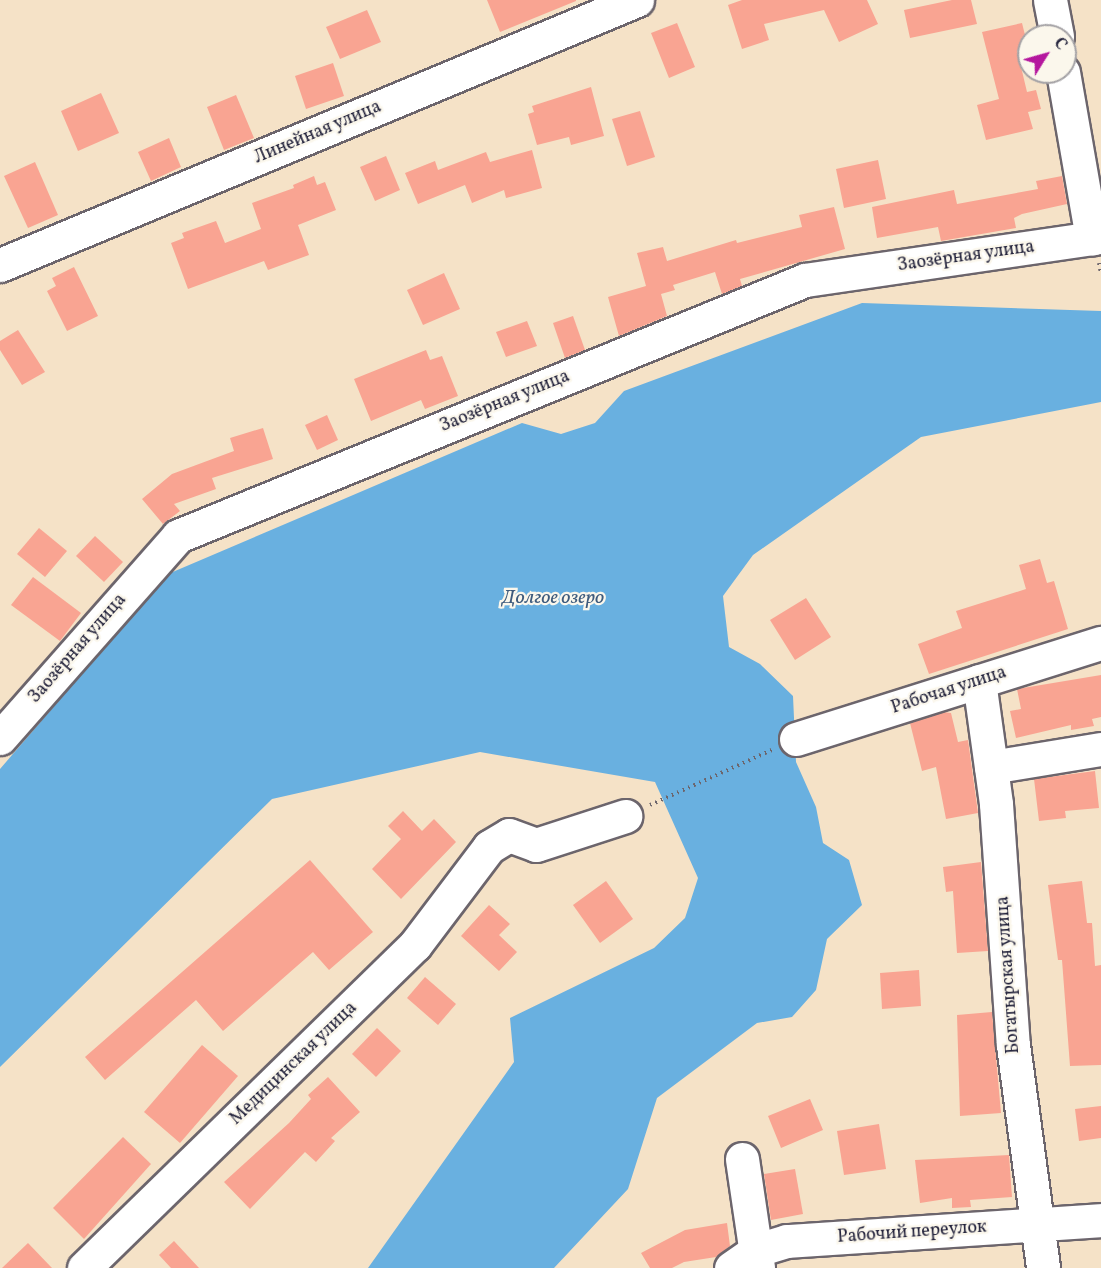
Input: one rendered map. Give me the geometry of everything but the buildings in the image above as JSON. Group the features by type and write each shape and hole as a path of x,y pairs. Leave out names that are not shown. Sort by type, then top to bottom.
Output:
{"street":[{"name":"Линейная улица","path":"0,265 637,0"},
{"path":"1050,0 1055,24"},
{"path":"1065,84 1097,238"},
{"name":"Заозёрная улица","path":"0,738 178,536 805,280 1097,238"},
{"name":"Рабочая улица","path":"796,740 1101,643"},
{"name":"Богатырская улица","path":"979,681 991,767 1013,1044 1039,1224 1043,1268"},
{"path":"991,767 1101,749"},
{"name":"Медицинская улица","path":"97,1261 415,945 489,847 509,835 536,845 624,816"},
{"path":"742,1159 748,1262"},
{"name":"Рабочий переулок","path":"748,1262 788,1241 1101,1220"}],"path":[{"path":"624,816 796,740"}],"water":[{"name":"Долгое озеро","path":"862,303 1101,311 1101,402 921,437 753,555 723,596 729,647 760,664 793,696 796,762 816,807 823,843 849,860 862,905 827,939 816,990 792,1017 757,1023 657,1098 628,1189 554,1268 368,1268 514,1062 510,1018 654,948 685,918 698,878 655,782 480,752 272,799 0,1067 0,769 168,574 522,423 561,434 595,423 624,391"}]}
